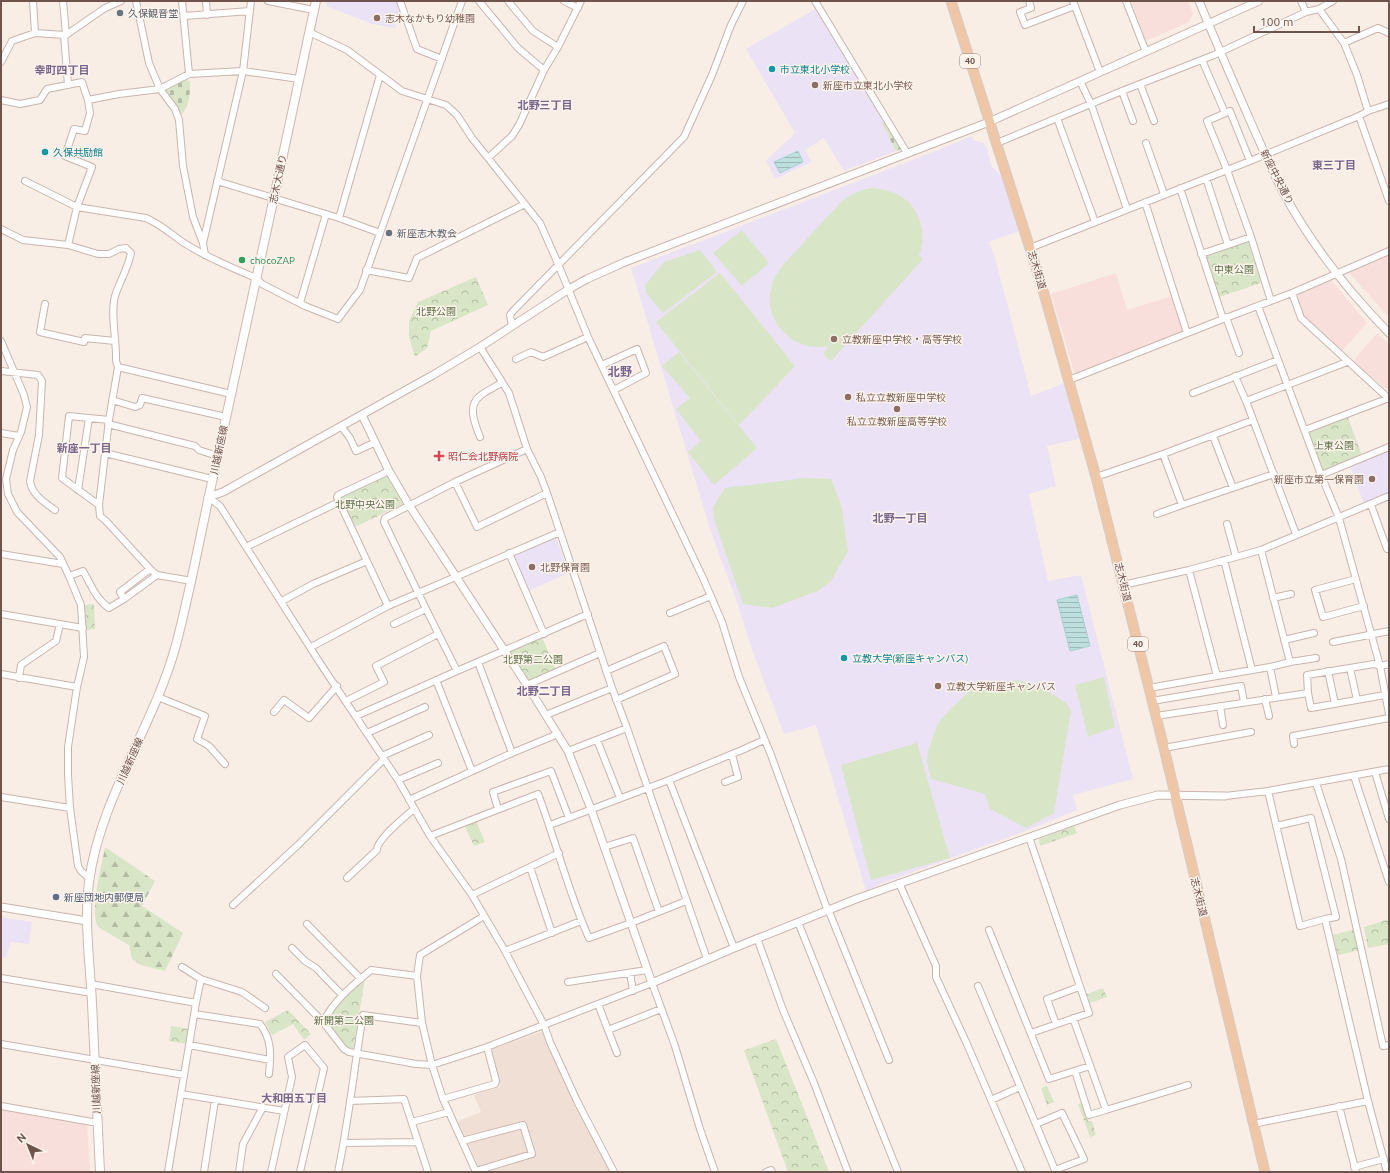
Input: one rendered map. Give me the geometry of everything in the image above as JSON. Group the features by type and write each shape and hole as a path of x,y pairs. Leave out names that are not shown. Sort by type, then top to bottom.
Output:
{"main road":[{"name":"志木大通り","path":"239,358 316,1"},
{"name":"志木街道","path":"951,1 1030,248 1096,477 1164,748 1174,796 1265,1172"},
{"name":"川越新座線","path":"100,1172 87,921 90,879 98,842 113,799 158,697 172,659 192,581 208,497 239,358"}],"street":[{"path":"33,1 35,33"},
{"path":"63,1 68,85"},
{"path":"1,62 3,53 12,41 35,33 65,35 105,8 121,1"},
{"path":"136,1 149,63 160,89 175,109 179,120 183,166 193,217 203,243 205,255"},
{"path":"182,1 189,74"},
{"path":"206,1 207,15"},
{"path":"203,243 242,71 251,1"},
{"path":"268,1 314,10"},
{"path":"400,1 417,49 442,59"},
{"path":"25,181 78,207 146,218 155,222 185,244 205,255 256,278 262,284 300,303 338,319 360,290 462,1"},
{"path":"479,1 518,48 544,70"},
{"path":"508,1 533,31 558,47"},
{"path":"564,1 578,8"},
{"path":"488,158 512,136 519,125 544,70 558,47 581,1"},
{"path":"512,326 510,315 513,311 684,137 712,75 731,25 743,1"},
{"path":"815,1 907,154"},
{"path":"1029,1 1031,8 1020,12 1025,25 1074,4 1100,72"},
{"path":"1126,1 1146,52"},
{"name":"新座中央通り","path":"1199,1 1220,52 1284,194 1320,251 1337,274 1359,301 1389,332"},
{"path":"208,497 223,492 439,372 587,279 625,262 989,122 1259,1"},
{"path":"1301,1 1306,12"},
{"path":"997,143 1122,91 1202,60 1306,12 1319,9 1333,1"},
{"path":"1319,9 1344,43 1357,75 1368,111"},
{"path":"184,16 250,11"},
{"path":"1344,43 1378,28 1389,33"},
{"path":"309,32 348,50 402,91 446,104 457,115 488,158 540,223 559,265 588,337 722,622 739,677 771,755 826,906 889,1060"},
{"path":"1202,60 1224,113"},
{"path":"88,100 160,89 189,74 242,71 299,79"},
{"path":"339,218 380,75"},
{"path":"1080,81 1091,104 1127,209"},
{"path":"1,100 20,104 40,100 47,89 82,82 88,100 90,113 85,131 74,129 65,156 92,167 78,207 68,245"},
{"path":"1140,84 1154,121"},
{"path":"1122,91 1133,121"},
{"path":"1030,248 1250,161 1368,111 1389,104"},
{"path":"1250,161 1230,111 1207,121 1227,170 1251,237 1271,301"},
{"path":"1359,116 1389,201"},
{"path":"1057,118 1095,222"},
{"path":"1146,143 1164,194"},
{"path":"1206,178 1228,245"},
{"path":"217,181 274,197 380,233"},
{"path":"1180,188 1202,254 1239,354"},
{"path":"1145,202 1187,333"},
{"path":"366,270 409,278 417,258 525,204"},
{"path":"300,303 326,214"},
{"path":"1,229 23,240 68,245 98,254 109,254 119,249 126,248 131,253 129,264 115,297 115,341 116,361 118,367 108,422 98,504 100,516 157,575 192,581"},
{"path":"1202,254 1251,237"},
{"path":"1069,380 1292,293 1389,251"},
{"path":"1292,293 1301,318 1347,362 1389,399 1305,430"},
{"path":"45,304 40,332 84,342 85,338 115,341"},
{"path":"1258,306 1287,386 1339,518 1380,666 1389,714"},
{"path":"516,359 531,352 543,357 588,337"},
{"path":"1,341 27,406 22,432 13,450 6,479 8,494 17,512 60,557 81,605 84,657 77,687 68,741 68,775 70,808 78,866 90,879"},
{"path":"480,347 509,393 527,449 547,493 606,671 707,959"},
{"path":"602,365 637,349 646,373 614,390"},
{"path":"1193,393 1278,360"},
{"path":"1246,401 1347,362"},
{"path":"118,367 231,394"},
{"path":"1,371 38,375 42,380 39,435 30,481 31,487 37,496 54,510"},
{"path":"1236,376 1296,534"},
{"path":"480,437 472,413 473,407 480,396 502,383"},
{"path":"112,400 135,406 140,405 142,398 226,417"},
{"path":"362,414 374,443 409,505 527,685 568,751 591,809 675,1046 700,1129 715,1172"},
{"path":"98,504 62,478 69,416 108,422 195,446 199,450 217,456"},
{"path":"78,490 88,418"},
{"path":"1096,477 1213,436 1253,420"},
{"path":"341,426 350,438 356,451 374,443"},
{"path":"1,433 19,436"},
{"path":"1213,436 1233,488"},
{"path":"1321,474 1389,447"},
{"path":"457,671 384,522 385,518 455,482 527,449"},
{"path":"105,453 212,479"},
{"path":"1163,454 1182,505"},
{"path":"388,606 337,497 338,495 389,471"},
{"path":"1156,514 1274,474"},
{"path":"455,482 476,527 547,493"},
{"path":"1,493 8,494"},
{"path":"1123,585 1189,570 1261,550 1389,496"},
{"path":"208,497 220,506 398,780 430,836 472,895 505,951 544,1025 550,1042 577,1100 614,1172"},
{"path":"246,547 339,502"},
{"path":"1371,504 1389,549"},
{"path":"1227,524 1236,556"},
{"path":"311,647 388,606 560,532"},
{"path":"1261,550 1290,662"},
{"path":"510,553 544,634"},
{"path":"1,554 64,564"},
{"path":"1224,560 1252,670"},
{"path":"282,601 314,584 367,561"},
{"path":"124,599 120,592 150,569"},
{"path":"1189,570 1217,676"},
{"path":"69,576 83,571 96,595 102,603 109,608 157,575"},
{"path":"1356,579 1315,590 1322,616 1364,606"},
{"path":"1273,598 1291,594"},
{"path":"670,614 711,596"},
{"path":"394,624 426,609"},
{"path":"1,614 83,628"},
{"path":"356,716 588,614"},
{"path":"19,678 21,665 56,641 60,624"},
{"path":"1333,642 1389,631"},
{"path":"1284,640 1314,633"},
{"path":"346,701 384,682 376,666 438,634"},
{"path":"606,671 664,646 675,674 616,700"},
{"path":"527,685 600,653"},
{"path":"1149,688 1316,658"},
{"path":"478,662 512,753"},
{"path":"1385,695 1311,708 1307,675 1374,664 1380,666 1389,664"},
{"path":"1270,667 1276,697"},
{"path":"1350,668 1357,700"},
{"path":"1328,671 1335,704"},
{"path":"1,674 77,687"},
{"path":"436,680 472,771"},
{"path":"274,712 284,700 309,718 336,686"},
{"path":"1152,702 1241,686 1244,702"},
{"path":"546,715 612,688"},
{"path":"1156,716 1308,692"},
{"path":"158,697 206,716 197,739 209,746 225,764"},
{"path":"1265,699 1269,716"},
{"path":"1220,706 1223,725"},
{"path":"367,733 425,708"},
{"path":"1294,744 1293,736 1389,718"},
{"path":"568,751 627,728"},
{"path":"1164,748 1251,732"},
{"path":"409,800 512,753 558,734"},
{"path":"232,905 299,844 383,758 429,735"},
{"path":"597,740 620,798"},
{"path":"550,825 732,755 764,740"},
{"path":"724,782 738,777 732,755"},
{"path":"398,780 438,763"},
{"path":"276,974 322,1022 344,1049 356,1054 432,1065 487,1047 652,984 707,959 828,909 1132,801 1158,795 1225,796 1268,791 1389,769"},
{"path":"498,809 493,792 551,771 569,818"},
{"path":"1374,772 1389,820"},
{"path":"1354,776 1389,882"},
{"path":"669,780 734,948"},
{"path":"1316,782 1341,859 1383,1046 1389,1044"},
{"path":"1268,791 1276,826 1300,926 1336,916 1311,818 1276,826"},
{"path":"430,836 538,794 550,825 581,921 589,938 686,901"},
{"path":"1,797 70,808"},
{"path":"347,878 377,850 377,846 386,835 414,809"},
{"path":"1029,837 1089,1013 1031,1033"},
{"path":"604,847 633,838 659,912"},
{"path":"472,895 559,853"},
{"path":"530,867 552,932"},
{"path":"899,883 936,966 936,977 1022,1172"},
{"path":"1,907 87,921"},
{"path":"462,1141 523,1125 532,1154 476,1172 443,1099 432,1065 422,1023 417,976 420,955 484,916"},
{"path":"1325,919 1368,1101 1387,1172"},
{"path":"505,951 581,921"},
{"path":"798,922 898,1172"},
{"path":"307,924 361,979"},
{"path":"989,930 1049,1080 1090,1066"},
{"path":"757,938 783,1010 814,1083 848,1172"},
{"path":"292,948 305,961 316,968 342,995"},
{"path":"182,967 201,979 242,992 265,1008"},
{"path":"322,1022 342,995 371,970 417,976"},
{"path":"568,982 648,970"},
{"path":"630,973 633,991"},
{"path":"1,978 196,1004"},
{"path":"168,1172 201,979"},
{"path":"978,986 1036,1124 1053,1171 1084,1159 1062,1113 1036,1124"},
{"path":"1056,1024 1047,999 1079,987"},
{"path":"598,1004 617,1052"},
{"path":"608,1030 661,1009"},
{"path":"194,1014 260,1024 266,1031 269,1044 269,1074"},
{"path":"338,1172 344,1144 356,1054 363,1015 422,1023"},
{"path":"1073,1018 1106,1110"},
{"path":"1,1044 184,1075"},
{"path":"189,1045 270,1060"},
{"path":"271,1172 292,1078 288,1057 305,1045 324,1068 300,1172"},
{"path":"443,1099 495,1084 496,1081 487,1047"},
{"path":"1075,1071 1089,1115 1188,1084"},
{"path":"991,1100 1020,1087"},
{"path":"181,1094 284,1111"},
{"path":"350,1101 402,1098 406,1102 428,1172"},
{"path":"204,1172 215,1100"},
{"path":"1253,1124 1368,1101"},
{"path":"1,1106 98,1123"},
{"path":"1339,1106 1355,1169 1384,1159"},
{"path":"239,1172 243,1144 263,1107"},
{"path":"412,1122 449,1112"},
{"path":"344,1144 418,1142"},
{"path":"766,1172 771,1170 772,1172"}],"shaded area":[{"name":"志木なかもり幼稚園","path":"327,1 397,1 399,11 395,28 372,24 326,6"},
{"path":"1131,1 1188,1 1193,13 1189,22 1146,41"},
{"name":"新座市立東北小学校","path":"817,8 884,122 882,123 896,151 844,171 824,138 805,150 812,162 775,179 766,161 795,133 746,49"},
{"path":"972,136 974,141 984,143 987,148 991,165 1003,179 1019,231 989,242 996,261 1031,396 1064,383 1079,439 1047,446 1056,486 1029,494 1048,581 1081,575 1133,779 1073,795 1077,810 1023,832 880,884 866,891 816,725 784,734 751,647 738,605 711,532 631,268"},
{"path":"1389,254 1389,317 1350,274 1351,271"},
{"path":"1116,273 1127,310 1172,296 1183,329 1181,333 1077,373 1074,372 1051,294"},
{"path":"1328,280 1332,281 1367,323 1342,351 1305,318 1296,296 1297,292"},
{"path":"1377,333 1389,344 1389,392 1353,361"},
{"name":"新座市立第一保育園","path":"1389,451 1389,492 1364,504 1350,466"},
{"path":"555,537 569,573 528,591 514,558 515,555"},
{"path":"1,917 32,922 29,944 11,942 6,958 1,957"},
{"path":"541,1032 543,1033 610,1172 481,1172 458,1121 481,1112 474,1096 476,1094 500,1087 492,1051 493,1049"},
{"path":"1,1109 87,1124 90,1172 1,1172"}],"green space":[{"path":"187,79 190,82 189,100 186,109 180,116 165,92 166,90"},
{"path":"884,122 901,149 896,151 882,123"},
{"path":"872,188 895,193 909,202 914,208 921,223 922,239 919,255 923,259 831,361 823,354 829,346 816,347 803,345 782,331 775,321 771,309 770,296 773,282 784,264 841,202 856,193"},
{"path":"742,230 769,263 742,286 713,253"},
{"name":"中東公園","path":"1248,241 1261,283 1219,297 1206,257"},
{"path":"700,250 717,272 663,313 646,293 645,285 664,262"},
{"path":"720,273 795,366 739,425 656,322"},
{"name":"北野公園","path":"476,277 488,305 431,331 427,348 415,357 409,337 409,321 418,302"},
{"path":"679,352 757,448 714,485 688,452 701,441 676,409 690,398 662,366"},
{"name":"上東公園","path":"1347,415 1363,458 1321,475 1305,430"},
{"name":"北野中央公園","path":"386,475 403,504 355,527 340,497"},
{"path":"805,478 831,479 841,504 848,551 831,581 818,591 772,608 743,604 714,519 713,507 725,488"},
{"path":"94,604 95,629 86,630 84,605"},
{"name":"北野第二公園","path":"542,637 556,670 528,682 508,651"},
{"path":"1104,677 1115,727 1088,737 1075,685"},
{"path":"1019,680 1047,691 1066,703 1071,711 1054,813 1026,828 990,809 985,794 931,779 927,762 928,752 937,725 948,711 970,691 990,684"},
{"path":"917,743 950,858 871,880 841,765"},
{"path":"476,821 485,842 474,846 465,826"},
{"path":"1074,826 1077,833 1040,846 1039,839"},
{"path":"105,847 155,881 142,906 183,933 165,971 141,965 132,959 129,945 98,927 96,920 95,899"},
{"path":"1389,919 1389,944 1368,948 1364,927"},
{"path":"1355,929 1360,950 1338,955 1333,935"},
{"name":"新開第二公園","path":"365,979 353,1049 347,1047 327,1022 337,1004"},
{"path":"1103,988 1107,997 1090,1003 1087,994"},
{"path":"288,1010 311,1034 304,1040 293,1024 272,1035 265,1022"},
{"path":"171,1026 189,1029 187,1044 169,1041"},
{"path":"776,1039 829,1172 788,1172 744,1050"},
{"path":"1047,1086 1054,1102 1047,1105 1041,1088"},
{"path":"1082,1103 1088,1121 1092,1121 1096,1135 1090,1137 1078,1104"}],"water":[{"path":"798,151 803,162 780,173 774,162"},
{"path":"1077,595 1090,646 1070,651 1057,600"}],"place":[{"name":"久保観音堂","path":"120,13"},
{"name":"志木なかもり幼稚園","path":"377,18"},
{"name":"市立東北小学校","path":"772,69"},
{"name":"新座市立東北小学校","path":"815,85"},
{"name":"久保共励館","path":"45,152"},
{"name":"新座志木教会","path":"389,233"},
{"name":"chocoZAP","path":"242,260"},
{"name":"立教新座中学校・高等学校","path":"834,339"},
{"name":"私立立教新座中学校","path":"848,397"},
{"name":"私立立教新座高等学校","path":"897,409"},
{"name":"昭仁会北野病院","path":"439,456"},
{"name":"新座市立第一保育園","path":"1372,479"},
{"name":"北野保育園","path":"532,567"},
{"name":"立教大学(新座キャンパス)","path":"844,658"},
{"name":"立教大学新座キャンパス","path":"938,686"},
{"name":"新座団地内郵便局","path":"56,897"}],"district":[{"name":"幸町四丁目","path":"62,70"},
{"name":"北野三丁目","path":"545,105"},
{"name":"東三丁目","path":"1334,165"},
{"name":"北野","path":"620,371"},
{"name":"新座一丁目","path":"84,448"},
{"name":"北野一丁目","path":"900,518"},
{"name":"北野二丁目","path":"544,691"},
{"name":"大和田五丁目","path":"294,1098"}]}
